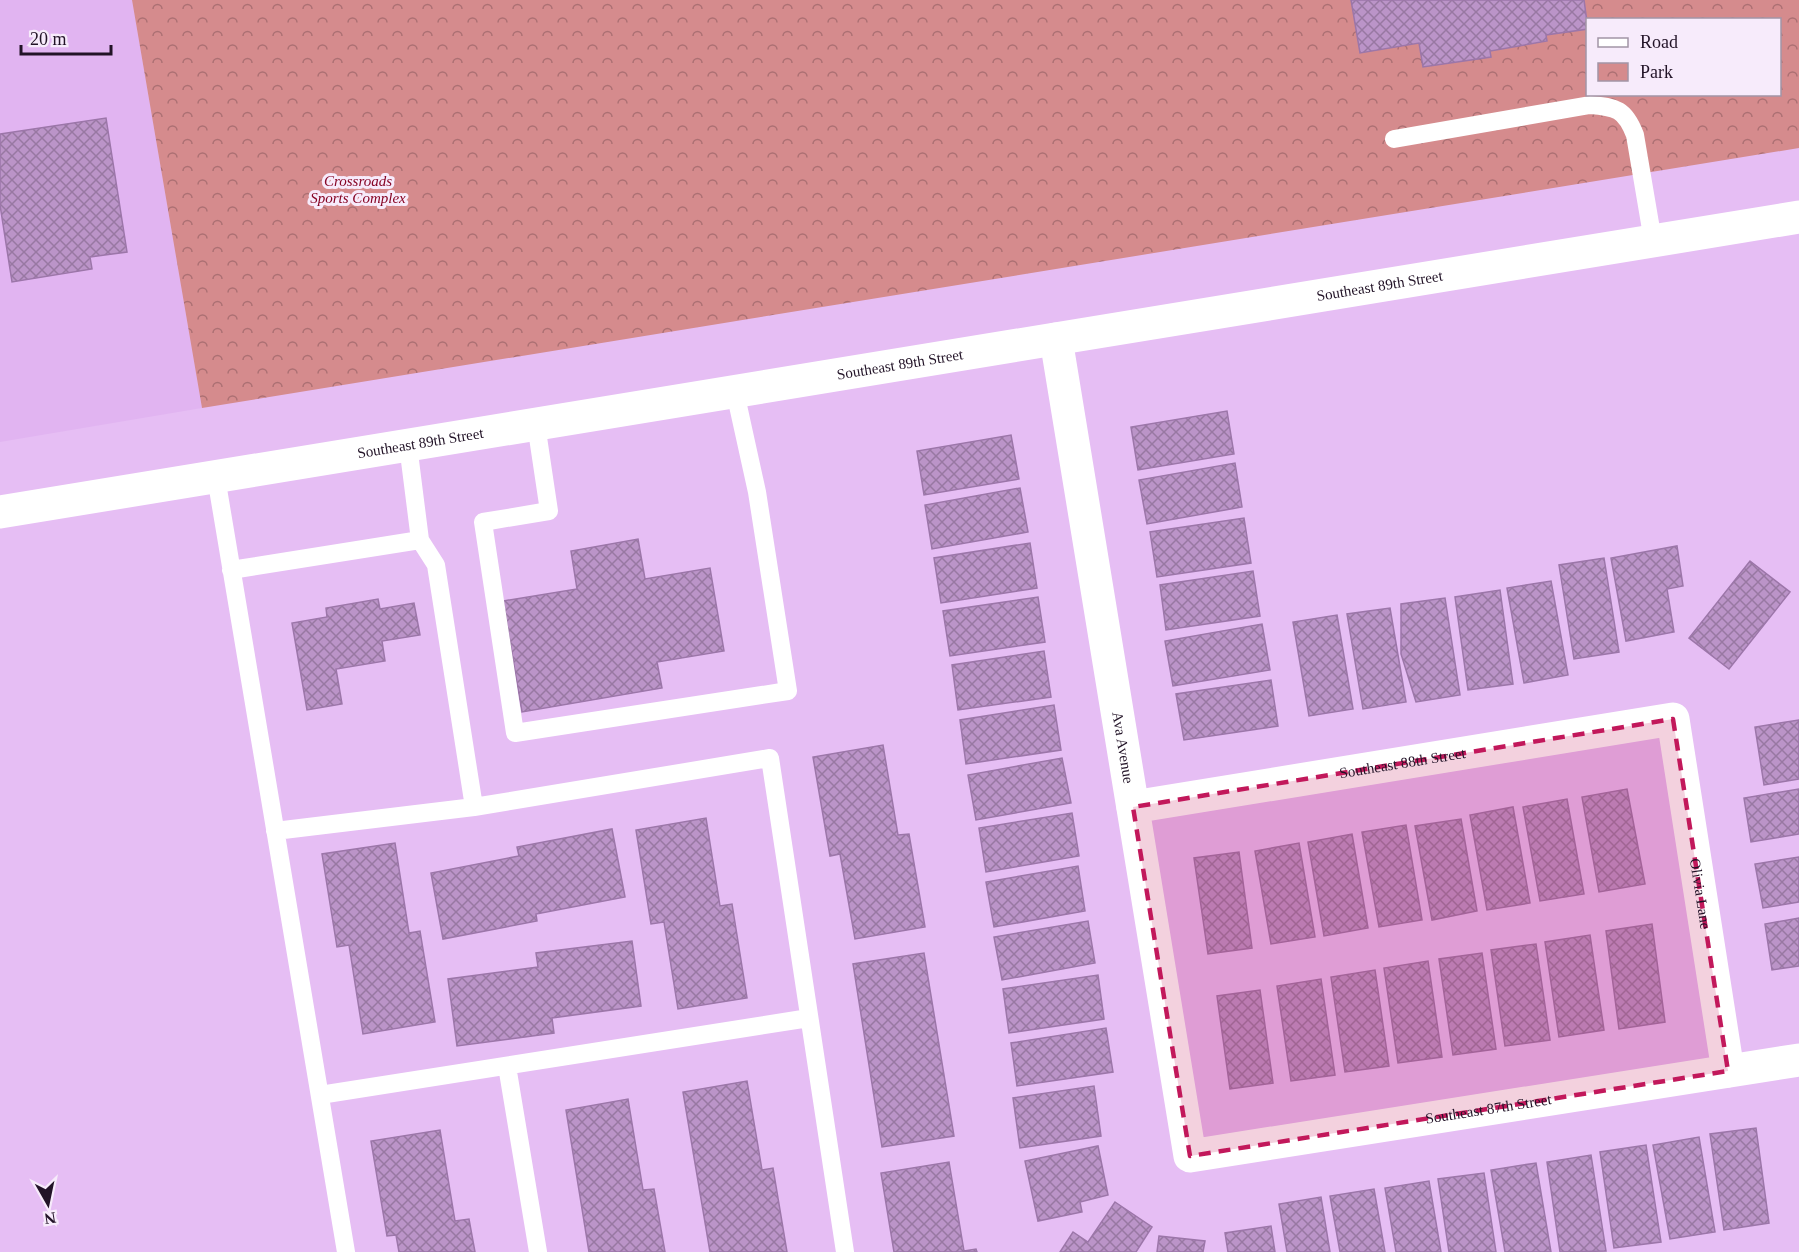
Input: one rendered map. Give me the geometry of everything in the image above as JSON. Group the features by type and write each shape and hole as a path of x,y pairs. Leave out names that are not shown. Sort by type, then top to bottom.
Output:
{"street":[{"name":"Southeast 89th Street","path":"0,512 1799,217"},
{"name":"Ava Avenue","path":"1056,339 1190,1156"},
{"name":"Southeast 88th Street","path":"1133,807 1673,719"},
{"name":"Olivia Lane","path":"1673,719 1728,1071"},
{"name":"Southeast 87th Street","path":"1190,1156 1728,1071 1794,1058"}],"lane":[{"path":"1394,139 1590,105 1614,106 1629,119 1635,135 1653,241"},
{"path":"536,424 549,511 483,522 515,733 788,692 757,492 735,392"},
{"path":"408,445 420,540 436,565 474,807"},
{"path":"216,477 346,1252"},
{"path":"231,570 420,540"},
{"path":"275,831 474,807 770,758 845,1252"},
{"path":"320,1095 809,1018"},
{"path":"507,1065 538,1252"}],"highlighted area":[{"path":"1673,719 1728,1071 1190,1156 1133,807"}],"shaded area":[{"path":"0,0 132,0 202,408 0,442"}],"green space":[{"name":"Crossroads Sports Complex","path":"132,0 1799,0 1799,148 202,408"}],"building":[{"path":"1351,0 1584,0 1586,29 1546,35 1547,41 1490,51 1491,57 1423,67 1419,43 1360,53"},
{"path":"106,118 127,252 90,257 92,269 12,282 0,205 0,134"},
{"path":"1227,411 1234,454 1138,470 1131,427"},
{"path":"1011,435 1019,479 924,495 917,451"},
{"path":"1235,463 1242,507 1147,524 1139,480"},
{"path":"1020,488 1028,532 932,549 925,505"},
{"path":"1244,518 1251,563 1157,577 1150,532"},
{"path":"638,539 645,579 710,568 724,651 657,662 662,688 522,712 503,601 577,589 571,551"},
{"path":"1030,543 1037,588 941,603 934,558"},
{"path":"1677,546 1683,586 1667,589 1674,632 1626,641 1611,558"},
{"path":"1604,558 1619,652 1574,659 1559,565"},
{"path":"1750,561 1790,592 1729,669 1689,638"},
{"path":"1253,571 1260,616 1166,630 1160,585"},
{"path":"1551,581 1568,675 1524,683 1507,588"},
{"path":"1500,590 1513,684 1468,690 1455,597"},
{"path":"1038,597 1045,642 950,656 943,611"},
{"path":"1445,598 1460,695 1416,702 1401,654 1401,604"},
{"path":"378,599 380,609 414,603 420,635 382,641 385,661 336,669 342,704 307,710 292,623 327,617 326,608"},
{"path":"1390,608 1406,702 1363,709 1347,614"},
{"path":"1337,615 1353,709 1309,716 1293,622"},
{"path":"1262,624 1270,670 1173,686 1165,641"},
{"path":"1044,651 1051,697 958,710 952,665"},
{"path":"1271,680 1278,726 1184,740 1176,694"},
{"path":"1054,705 1061,750 966,764 960,720"},
{"path":"1799,720 1799,779 1764,785 1755,727"},
{"path":"883,745 898,835 909,834 925,927 855,939 840,854 830,856 813,757"},
{"path":"1062,758 1071,803 976,820 968,775"},
{"path":"1627,789 1645,884 1599,892 1582,797"},
{"path":"1799,789 1799,834 1751,842 1744,798"},
{"path":"1567,799 1584,894 1540,901 1523,807"},
{"path":"1513,807 1530,903 1487,910 1470,815"},
{"path":"1072,813 1079,856 986,872 979,828"},
{"path":"706,818 720,906 732,904 747,998 678,1009 664,922 651,924 636,830"},
{"path":"1461,819 1477,911 1432,920 1415,826"},
{"path":"1406,825 1422,920 1379,927 1362,832"},
{"path":"612,829 625,897 536,914 537,921 443,939 431,873 519,856 517,847"},
{"path":"1352,834 1368,928 1324,936 1308,842"},
{"path":"395,843 409,933 420,931 435,1022 363,1034 349,945 337,947 322,854"},
{"path":"1299,843 1315,937 1271,944 1255,851"},
{"path":"1239,852 1252,948 1208,954 1194,858"},
{"path":"1799,857 1799,902 1763,908 1755,864"},
{"path":"1078,866 1085,911 994,927 986,882"},
{"path":"1799,918 1799,966 1772,970 1765,924"},
{"path":"1088,921 1095,963 1002,980 994,937"},
{"path":"1652,924 1665,1022 1619,1029 1606,931"},
{"path":"1590,935 1604,1030 1559,1037 1545,942"},
{"path":"632,941 641,1006 552,1018 554,1033 457,1046 448,979 538,967 536,953"},
{"path":"1536,944 1550,1040 1505,1046 1491,950"},
{"path":"924,953 954,1136 882,1147 853,964"},
{"path":"1482,953 1496,1049 1453,1055 1439,959"},
{"path":"1428,961 1442,1057 1398,1063 1384,968"},
{"path":"1375,970 1389,1066 1345,1072 1331,977"},
{"path":"1098,975 1104,1019 1009,1033 1003,989"},
{"path":"1321,979 1335,1075 1291,1081 1277,986"},
{"path":"1260,990 1273,1083 1230,1089 1217,996"},
{"path":"1106,1028 1113,1072 1017,1086 1011,1043"},
{"path":"747,1081 762,1170 773,1168 787,1252 710,1252 683,1092"},
{"path":"1094,1086 1101,1136 1020,1148 1013,1098"},
{"path":"628,1099 643,1190 654,1189 665,1252 589,1252 566,1110"},
{"path":"1756,1128 1769,1223 1724,1230 1710,1134"},
{"path":"440,1130 455,1221 469,1219 475,1252 399,1252 396,1235 387,1236 371,1141"},
{"path":"1699,1137 1715,1232 1670,1239 1653,1145"},
{"path":"1646,1145 1661,1242 1614,1248 1600,1152"},
{"path":"1098,1146 1108,1195 1080,1202 1082,1212 1038,1221 1025,1161"},
{"path":"1591,1155 1606,1251 1560,1252 1547,1162"},
{"path":"949,1162 964,1251 976,1249 977,1252 894,1252 881,1173"},
{"path":"1536,1163 1551,1252 1505,1252 1491,1170"},
{"path":"1484,1173 1496,1252 1449,1252 1438,1179"},
{"path":"1429,1181 1441,1252 1396,1252 1385,1188"},
{"path":"1374,1189 1385,1252 1340,1252 1330,1196"},
{"path":"1321,1197 1330,1252 1287,1252 1279,1204"},
{"path":"1115,1202 1152,1227 1136,1252 1060,1252 1073,1232 1088,1242"},
{"path":"1271,1226 1275,1252 1228,1252 1225,1233"},
{"path":"1159,1236 1205,1241 1203,1252 1157,1252"}]}
